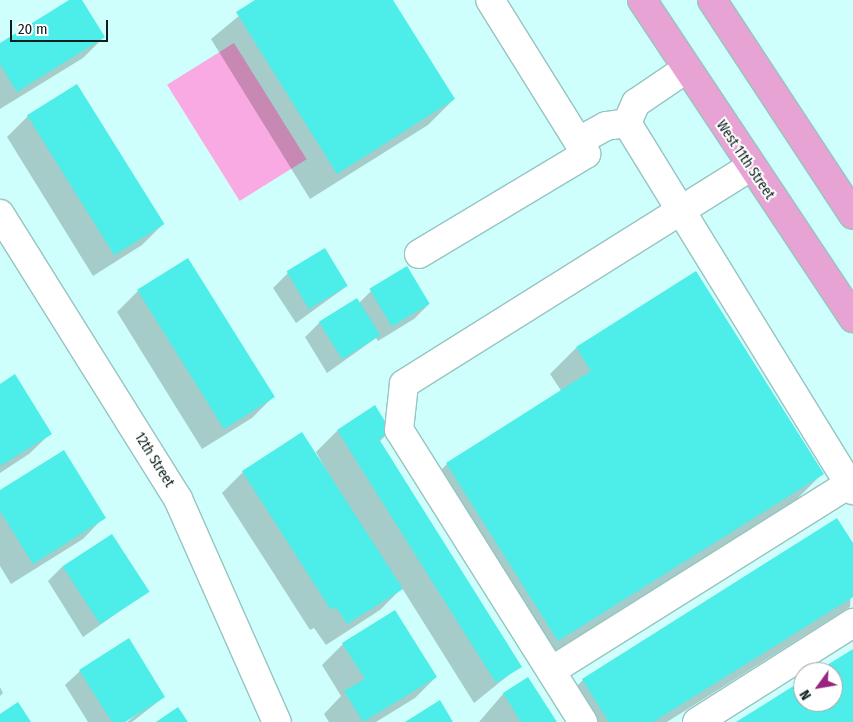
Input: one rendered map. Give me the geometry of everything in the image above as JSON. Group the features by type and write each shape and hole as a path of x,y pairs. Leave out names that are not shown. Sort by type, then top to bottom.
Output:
{"main road":[{"name":"West 11th Street","path":"642,0 750,168 853,318"},
{"path":"712,0 853,215"}],"street":[{"path":"420,254 586,154 490,0"},
{"path":"627,123 636,102 686,69"},
{"path":"579,141 606,126 627,123"},
{"path":"550,671 851,487 677,210 627,123"},
{"path":"583,722 399,430 404,384 677,210 750,168"},
{"name":"12th Street","path":"0,214 178,499 277,722"},
{"path":"697,722 853,623"}],"shaded area":[{"path":"234,43 307,159 240,201 167,85"}],"building":[{"path":"69,0 82,0 105,37 17,92 0,64 0,43"},
{"path":"255,0 393,0 455,99 337,174 236,12"},
{"path":"77,84 164,224 114,255 27,115"},
{"path":"325,248 348,286 309,309 286,271"},
{"path":"188,258 275,397 224,429 137,290"},
{"path":"407,266 430,304 392,326 369,289"},
{"path":"696,271 824,474 558,641 446,463 591,371 576,347"},
{"path":"357,298 380,335 342,359 319,322"},
{"path":"15,374 52,434 0,466 0,384"},
{"path":"375,405 391,431 379,439 522,667 496,683 337,430"},
{"path":"302,432 403,589 347,624 336,607 331,610 242,471"},
{"path":"64,450 106,518 33,564 0,511 0,490"},
{"path":"837,518 853,543 853,597 653,722 609,722 582,679"},
{"path":"112,534 150,592 100,624 63,566"},
{"path":"395,610 437,677 363,722 344,691 365,679 342,643"},
{"path":"129,638 165,697 125,722 112,722 79,670"},
{"path":"853,649 853,722 736,722 793,686 793,712 843,712 843,662 832,662"},
{"path":"528,677 557,722 521,722 503,693"},
{"path":"440,700 453,722 405,722"},
{"path":"18,702 31,722 0,722 0,714"},
{"path":"178,707 188,722 156,722"}]}
